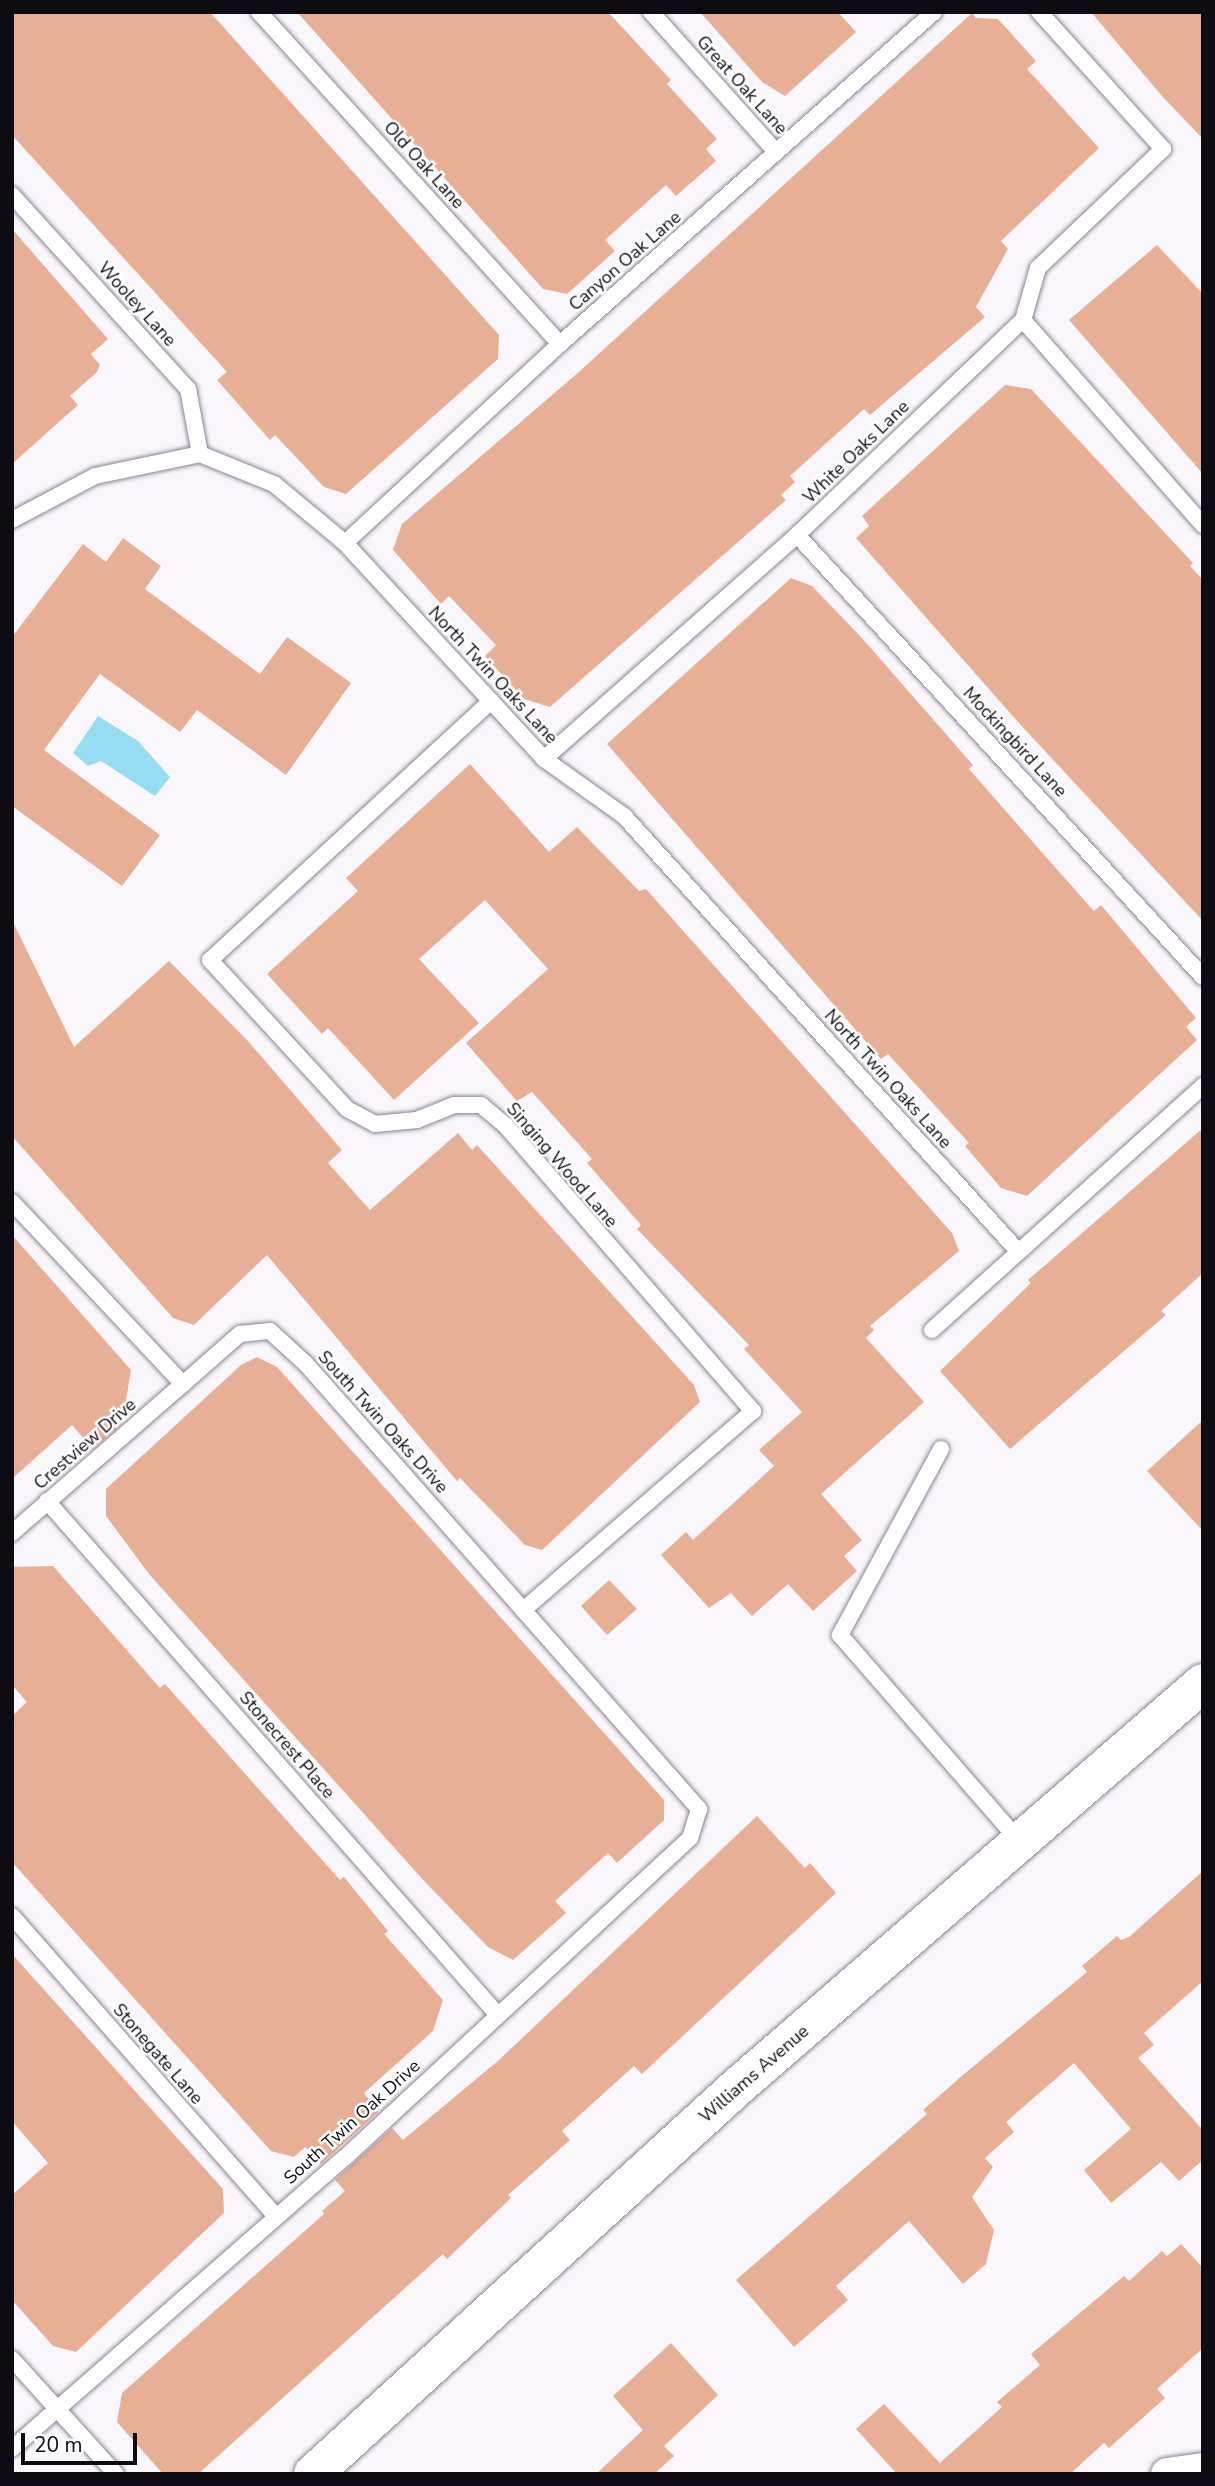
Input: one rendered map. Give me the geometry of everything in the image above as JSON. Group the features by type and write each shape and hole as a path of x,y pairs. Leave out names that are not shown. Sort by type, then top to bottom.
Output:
{"street":[{"name":"Williams Avenue","path":"313,2474 736,2088 1203,1683"},
{"path":"1167,2474 1203,2469"}],"lane":[{"name":"Old Oak Lane","path":"259,12 559,344"},
{"name":"Great Oak Lane","path":"651,12 776,152"},
{"name":"Canyon Oak Lane","path":"345,543 559,344 934,12"},
{"path":"1038,12 1163,149 1038,268 1023,320 1203,525"},
{"name":"Wooley Lane","path":"12,195 188,389 200,454"},
{"name":"White Oaks Lane","path":"544,759 797,535 1023,320"},
{"path":"12,520 95,477 200,454"},
{"name":"North Twin Oaks Lane","path":"200,454 274,484 345,543 544,759 624,816 1017,1250"},
{"name":"Mockingbird Lane","path":"797,535 1203,977"},
{"name":"Singing Wood Lane","path":"491,701 210,960 347,1110 375,1124 417,1120 454,1105 481,1105 505,1125 753,1411 523,1610"},
{"path":"932,1330 1017,1250 1203,1086"},
{"path":"12,1202 183,1384"},
{"name":"South Twin Oaks Drive","path":"183,1384 240,1334 270,1331 306,1364 699,1809"},
{"name":"Crestview Drive","path":"12,1533 183,1384"},
{"path":"941,1449 840,1635 1020,1842"},
{"name":"Stonecrest Place","path":"47,1501 497,2014"},
{"name":"South Twin Oak Drive","path":"12,2449 276,2217 690,1838 699,1809"},
{"name":"Stonegate Lane","path":"12,1916 276,2217"},
{"path":"12,2359 116,2474"}],"water":[{"path":"98,716 138,741 170,777 155,796 101,761 88,766 73,753"}],"building":[{"path":"12,12 210,12 499,335 498,359 346,494 324,487 275,435 270,440 217,380 227,372 12,135"},
{"path":"297,12 608,12 671,80 667,84 717,139 706,149 716,161 676,196 666,185 605,240 615,251 567,294 543,289"},
{"path":"700,12 838,12 856,32 785,96 762,82"},
{"path":"1091,12 1203,12 1203,139 1162,96"},
{"path":"972,13 976,18 998,19 1036,61 1027,69 1099,148 1001,241 1008,249 976,307 985,317 870,415 864,409 790,476 795,482 781,495 786,500 550,707 524,699 485,656 496,645 449,596 441,604 393,550 402,524 580,371"},
{"path":"12,229 108,339 91,354 100,365 97,372 70,396 78,405 12,464"},
{"path":"1157,245 1203,294 1203,474 1069,320"},
{"path":"1005,385 1031,389 1193,563 1190,566 1203,580 1203,921 1018,722 856,538 869,526 862,516"},
{"path":"123,538 161,566 145,589 260,674 287,637 351,683 286,775 197,710 180,732 100,674 44,750 160,835 122,886 12,806 12,637 83,544 106,562"},
{"path":"791,578 812,586 861,637 973,765 969,769 1046,857 1094,911 1101,905 1196,1018 1186,1027 1197,1040 1027,1196 1001,1188 965,1146 969,1143 888,1054 881,1059 607,744"},
{"path":"470,764 549,852 577,827 639,891 646,889 952,1233 959,1251 870,1326 874,1330 866,1338 924,1402 821,1494 862,1540 844,1556 857,1571 813,1611 788,1584 752,1616 731,1593 709,1608 661,1555 686,1532 693,1540 774,1466 759,1450 802,1412 744,1349 749,1345 637,1229 641,1225 587,1163 592,1159 532,1092 517,1101 466,1043 548,969 485,900 419,959 479,1023 394,1100 328,1028 322,1034 267,974 358,891 346,878"},
{"path":"12,920 74,1047 169,961 247,1040 342,1150 328,1163 370,1210 458,1133 472,1150 477,1145 694,1385 700,1402 542,1550 525,1545 460,1478 457,1481 267,1255 194,1325 173,1318 12,1136"},
{"path":"1203,1128 1203,1273 1161,1311 1166,1315 1010,1449 940,1371 1031,1283 1028,1280"},
{"path":"12,1235 131,1370 122,1424 93,1449 72,1425 12,1479"},
{"path":"257,1357 277,1367 664,1800 664,1820 617,1863 608,1853 555,1901 566,1913 513,1960 488,1947 425,1882 149,1574 106,1516 106,1489 241,1365"},
{"path":"1203,1420 1203,1531 1147,1471"},
{"path":"53,1566 160,1688 165,1684 340,1880 344,1877 388,1931 384,1934 443,2000 433,2031 364,2093 378,2112 321,2164 305,2147 294,2157 271,2151 12,1862 12,1716 27,1702 12,1685 12,1567"},
{"path":"609,1580 637,1609 607,1635 581,1606"},
{"path":"757,1816 805,1868 810,1863 836,1893 642,2074 634,2066 562,2131 570,2140 508,2195 511,2198 447,2259 443,2254 198,2474 163,2474 117,2422 122,2393 324,2214 322,2211 345,2191 335,2180 392,2128 403,2140 499,2060"},
{"path":"1203,1871 1203,1981 1144,2033 1154,2045 1138,2058 1203,2130 1203,2160 1179,2181 1161,2162 1111,2203 1084,2170 1131,2129 1074,2063 1006,2122 1014,2132 985,2158 993,2167 972,2197 994,2230 986,2264 963,2284 909,2221 836,2286 848,2300 794,2347 736,2280 927,2114 923,2110 1087,1972 1082,1966 1117,1936 1121,1940 1129,1937"},
{"path":"12,1954 223,2189 224,2213 76,2352 53,2346 12,2300 12,2195 48,2163 12,2121"},
{"path":"1181,2244 1203,2268 1203,2348 1157,2389 1165,2398 1109,2448 1104,2443 1070,2474 897,2474 856,2429 884,2404 940,2463 1002,2407 997,2402 1040,2365 1031,2354 1124,2276 1129,2281 1162,2251 1167,2256"},
{"path":"671,2343 718,2395 664,2446 674,2456 654,2474 596,2474 643,2430 613,2396"}]}
